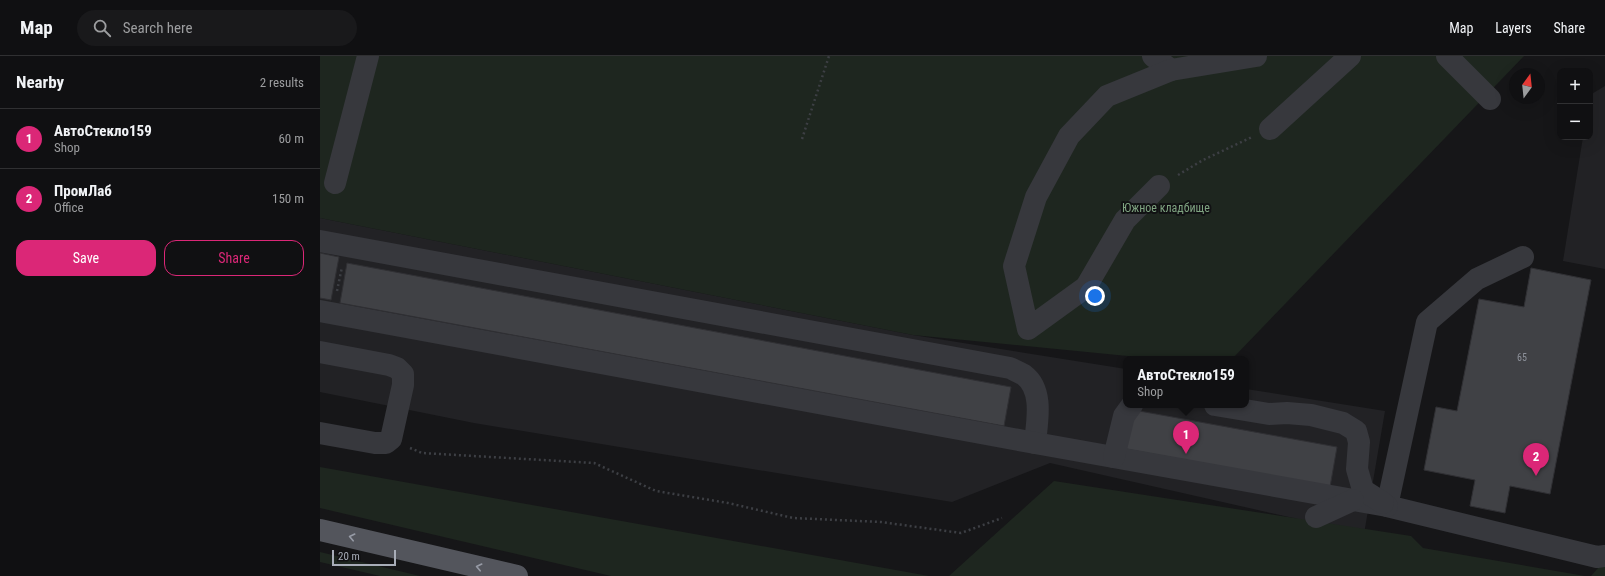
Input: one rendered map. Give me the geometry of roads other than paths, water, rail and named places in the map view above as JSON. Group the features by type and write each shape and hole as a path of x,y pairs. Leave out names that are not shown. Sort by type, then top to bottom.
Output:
{"main road":[{"path":"320,530 517,576"}],"lane":[{"path":"335,183 368,56"},
{"path":"1153,56 1171,70"},
{"path":"1159,186 1125,220 1086,287 1028,329 1014,266 1036,197 1070,136 1107,96 1171,70 1256,56"},
{"path":"1270,128 1350,56"},
{"path":"1448,56 1490,99"},
{"path":"320,241 1010,368 1025,376 1035,390 1038,411 1035,443"},
{"path":"1387,506 1427,322 1477,279 1523,258"},
{"path":"326,312 1035,443 1387,506 1597,557 1605,556"},
{"path":"320,352 389,365 397,368 403,374 391,439 386,443 375,443 320,433"},
{"path":"1114,457 1124,416 1130,408"},
{"path":"1233,408 1269,414 1288,413 1311,415 1343,423 1356,431 1360,442 1357,469 1363,490 1387,506"},
{"path":"1316,517 1353,500"}],"place":[{"name":"АвтоСтекло159","path":"1186,454"},
{"name":"ПромЛаб","path":"1536,476"}],"park label":[{"name":"Южное кладбище","path":"1166,208"}]}
